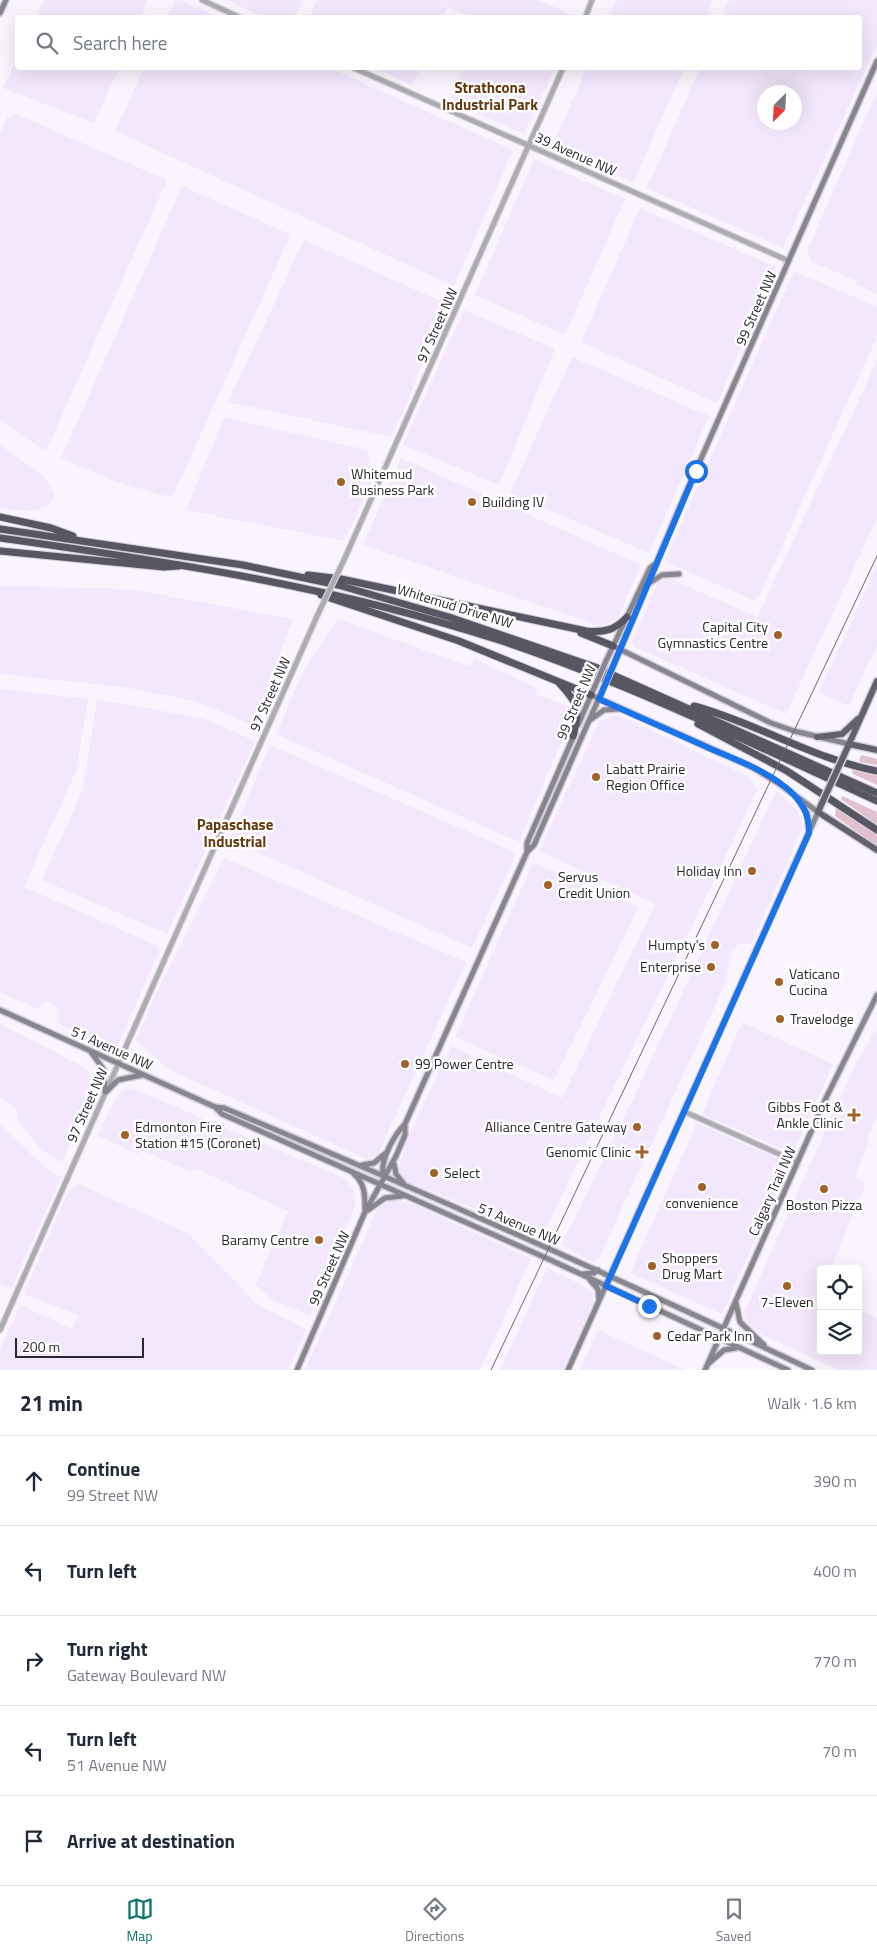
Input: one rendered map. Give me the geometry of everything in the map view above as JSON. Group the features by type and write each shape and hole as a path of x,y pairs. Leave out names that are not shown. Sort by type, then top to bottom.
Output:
{"highway":[{"path":"0,517 51,528 90,542"},
{"name":"Whitemud Drive NW","path":"0,529 211,559 283,573 355,590 481,626 596,667 877,801"},
{"name":"Whitemud Drive NW","path":"0,538 191,565 305,587 400,611 504,642 674,704 877,792"},
{"path":"0,551 164,567 191,565"},
{"path":"283,573 341,579 599,632 615,628 627,616"},
{"path":"305,587 336,600 459,642 591,695"},
{"path":"545,622 584,634 613,646"},
{"path":"556,680 571,695 576,705 578,712 573,736"},
{"path":"877,681 818,812 877,850"},
{"path":"674,704 713,711 824,757 877,771"},
{"path":"674,704 700,726 787,771 877,830"},
{"path":"817,737 842,734 862,715"},
{"path":"849,744 877,750"}],"main road":[{"path":"0,4 2,0"},
{"path":"0,13 6,0"},
{"name":"99 Street NW","path":"527,852 534,846 649,584 655,564 877,62"},
{"name":"99 Street NW","path":"296,1370 365,1212 383,1176 389,1171 396,1156 404,1135 405,1124 527,852 527,843 606,661 650,568 655,564"},
{"path":"649,584 662,575 680,574"},
{"path":"613,646 746,712 791,730 849,744"},
{"path":"591,695 744,764 778,783 792,793 803,806 808,819 809,833"},
{"path":"588,723 604,710 623,710"},
{"path":"568,1370 818,812 778,783"},
{"name":"Calgary Trail NW","path":"706,1368 797,1162 843,1062 877,995"},
{"name":"51 Avenue NW","path":"0,1010 215,1107 224,1108 357,1164 611,1275 812,1370"},
{"path":"89,1050 104,1070 105,1092"},
{"path":"105,1092 123,1078 145,1075"},
{"name":"51 Avenue NW","path":"215,1107 222,1114 580,1274 788,1370"},
{"name":"99 Street NW","path":"383,1176 382,1169 389,1150 398,1131 405,1124"},
{"path":"357,1164 374,1163 389,1150"},
{"path":"396,1156 394,1171 406,1186"},
{"path":"348,1170 361,1182 365,1212 385,1198 406,1196"},
{"path":"580,1274 594,1274 598,1270"},
{"path":"580,1274 597,1287 598,1303"},
{"path":"736,1300 737,1316 740,1322 768,1348"},
{"path":"706,1368 727,1349 735,1347 745,1350"}],"street":[{"path":"202,0 234,15"},
{"path":"586,15 592,0"},
{"name":"39 Avenue NW","path":"359,70 788,261"},
{"name":"97 Street NW","path":"0,1330 562,70"},
{"path":"685,1112 797,1162"}],"shaded area":[{"path":"44,0 148,0 141,15 37,15"},
{"path":"175,0 180,0 214,15 168,15"},
{"path":"226,0 303,0 296,15 259,15"},
{"path":"317,0 538,0 572,15 466,15 447,7 443,15 311,15"},
{"path":"617,0 713,0 707,15 610,15"},
{"path":"729,0 877,0 877,45 783,248 647,188 699,70 862,70 862,15 723,15"},
{"path":"15,62 15,70 118,70 94,123 3,88"},
{"path":"143,70 333,70 513,150 454,286 115,131"},
{"path":"378,70 419,70 412,85"},
{"path":"463,70 554,70 524,134 449,101"},
{"path":"586,70 683,70 633,183 552,146"},
{"path":"877,91 877,294 856,284 857,281 812,262 807,251"},
{"path":"16,114 167,180 47,449 43,450 0,419 0,134 7,117"},
{"path":"534,159 625,199 565,335 475,295"},
{"path":"182,186 290,236 173,496 169,497 114,481 61,458"},
{"path":"640,208 776,267 717,403 581,342"},
{"path":"304,240 445,303 407,403 391,437 228,402"},
{"path":"794,271 877,307 877,337 758,599 753,600 668,563 666,558"},
{"path":"464,310 555,349 499,485 403,445"},
{"path":"572,357 709,416 649,553 510,493"},
{"path":"877,361 877,518 786,714 633,646 632,642 659,581 668,578 755,616 734,667"},
{"path":"224,417 367,450 374,478 344,541 186,510"},
{"path":"0,445 43,475 53,492 54,498 48,505 37,510 27,511 0,508"},
{"path":"401,458 641,565 618,618 600,626 363,545"},
{"path":"877,566 877,645 849,706 819,693"},
{"path":"0,586 130,589 293,619 252,725 195,701 124,687 0,674"},
{"path":"338,619 471,667 474,659 537,688 535,694 571,707 573,714 519,842 276,734 304,669"},
{"path":"0,689 88,699 76,771 24,887 158,946 159,952 117,1047 113,1049 59,1024 58,1008 51,1002 44,1002 37,1009 0,992"},
{"path":"97,699 205,719 255,741 167,934 42,880 83,789"},
{"path":"616,714 748,776 758,789 542,1236 406,1181 400,1173 400,1164 409,1135 451,1046 562,1098 655,904 539,851 599,722"},
{"path":"270,745 512,851 515,857 472,948 230,840"},
{"path":"861,755 877,759 877,765 859,762"},
{"path":"852,770 877,776 877,785 853,774"},
{"path":"776,791 797,810 803,827 751,944 739,944 731,951 725,984 598,1260 592,1262 561,1245 634,1097"},
{"path":"842,796 877,812 877,825 841,799"},
{"path":"836,807 877,835 877,846 835,816"},
{"path":"224,858 466,962 378,1154 367,1159 170,1070 136,1041 156,994"},
{"path":"533,863 639,907 554,1080 455,1037"},
{"path":"742,1022 833,1064 793,1154 702,1114"},
{"path":"0,1024 88,1071 94,1088 62,1162 41,1150 17,1119 18,1111 0,1096"},
{"path":"877,1027 877,1115 867,1139 870,1141 854,1177 866,1183 833,1265 817,1265 817,1355 862,1355 862,1311 877,1318 877,1370 838,1370 759,1333 745,1319 744,1313 855,1066"},
{"path":"131,1088 344,1178 354,1190 356,1204 310,1316 271,1299 256,1284 288,1211 194,1168 191,1172 141,1150 139,1154 97,1136 120,1092"},
{"path":"697,1123 789,1164 722,1314 630,1273"},
{"path":"0,1125 46,1168 61,1177 11,1288 0,1284"},
{"path":"79,1184 187,1233 258,1305 306,1329 288,1370 0,1370 0,1349 20,1305 73,1329 78,1315 24,1294 69,1190"},
{"path":"392,1200 411,1203 531,1259 480,1370 305,1370 378,1208"},
{"path":"547,1268 584,1286 593,1294 593,1303 562,1370 500,1370"},
{"path":"598,1330 685,1370 580,1370"}],"railway":[{"path":"491,1370 877,556"}],"place":[{"name":"Whitemud Business Park","path":"341,482"},
{"name":"Building IV","path":"472,502"},
{"name":"Capital City Gymnastics Centre","path":"778,635"},
{"name":"Labatt Prairie Region Office","path":"596,777"},
{"name":"Holiday Inn","path":"752,871"},
{"name":"Servus Credit Union","path":"548,885"},
{"name":"Humpty's","path":"715,945"},
{"name":"Enterprise","path":"711,967"},
{"name":"Vaticano Cucina","path":"779,982"},
{"name":"Travelodge","path":"780,1019"},
{"name":"99 Power Centre","path":"405,1064"},
{"name":"Gibbs Foot & Ankle Clinic","path":"854,1115"},
{"name":"Alliance Centre Gateway","path":"637,1127"},
{"name":"Edmonton Fire Station #15 (Coronet)","path":"125,1135"},
{"name":"Genomic Clinic","path":"642,1152"},
{"name":"Select","path":"434,1173"},
{"name":"convenience","path":"702,1187"},
{"name":"Boston Pizza","path":"824,1189"},
{"name":"Baramy Centre","path":"319,1240"},
{"name":"Shoppers Drug Mart","path":"652,1266"},
{"name":"7-Eleven","path":"787,1286"},
{"name":"Cedar Park Inn","path":"657,1336"}],"district":[{"name":"Strathcona Industrial Park","path":"490,96"},
{"name":"Papaschase Industrial","path":"235,834"}],"route":[{"path":"649,1306 606,1286 809,833 807,813 800,802 792,793 772,778 599,699 696,471"}]}
